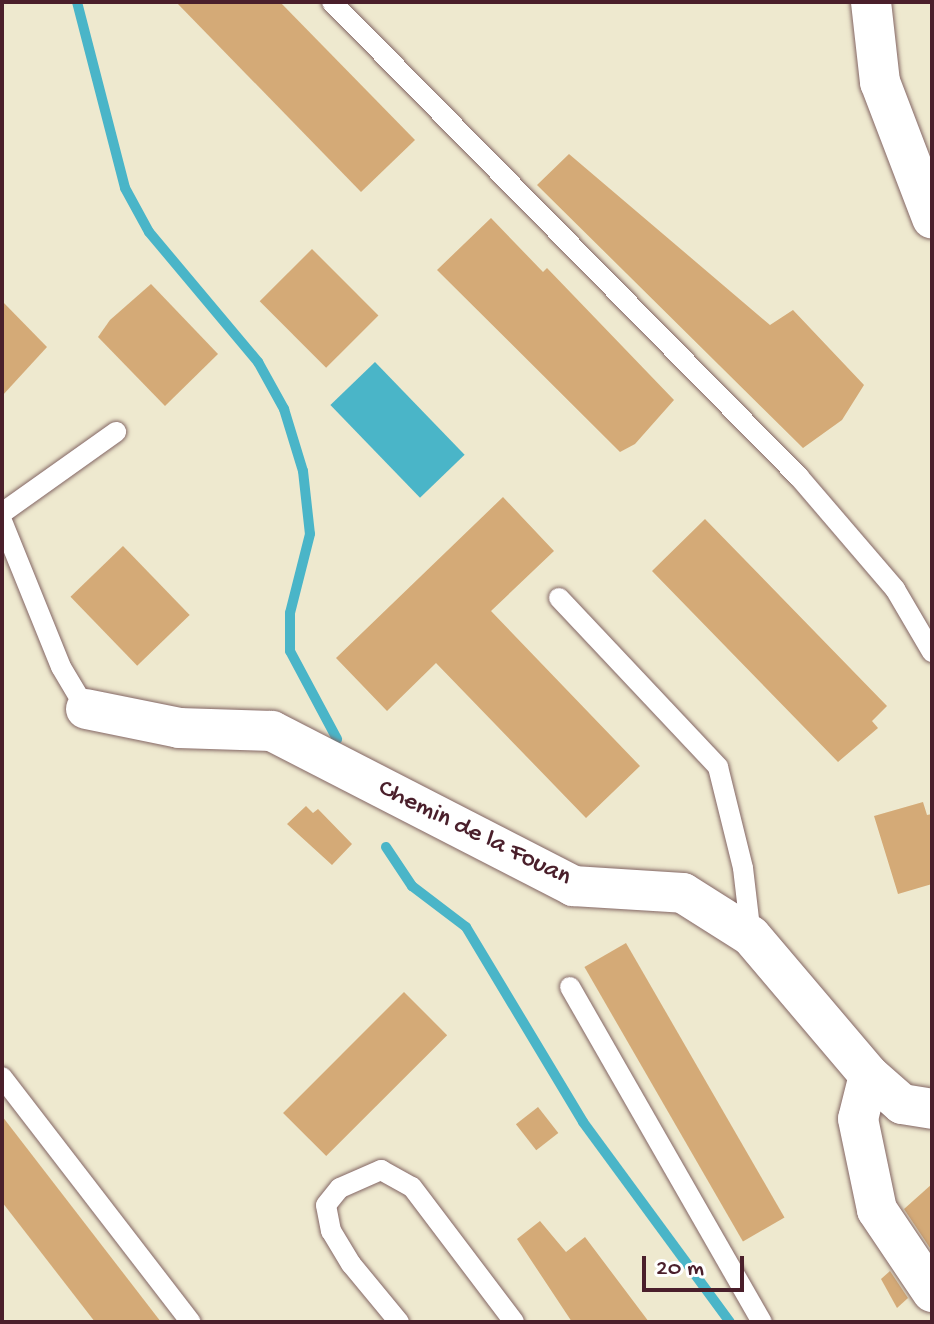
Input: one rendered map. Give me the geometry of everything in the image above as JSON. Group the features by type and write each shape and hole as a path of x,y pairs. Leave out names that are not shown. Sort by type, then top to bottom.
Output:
{"street":[{"path":"871,2 880,82 932,218"},
{"name":"Chemin de la Fouan","path":"86,709 179,728 272,731 573,886 683,893 751,936 869,1075 902,1104 932,1109"},
{"path":"869,1075 858,1119 877,1210 932,1292"}],"lane":[{"path":"332,2 799,477 895,589 932,652"},
{"path":"2,513 116,432"},
{"path":"2,521 61,667 86,709"},
{"path":"559,598 718,767 743,868 751,936"},
{"path":"570,987 762,1322"},
{"path":"2,1077 191,1322"},
{"path":"399,1322 351,1264 331,1231 326,1205 340,1188 381,1170 412,1187 514,1322"}],"water":[{"path":"375,362 465,455 420,498 330,405"}],"building":[{"path":"176,2 280,2 415,140 361,192"},
{"path":"569,154 770,325 793,310 864,385 842,420 803,448 537,185"},
{"path":"491,218 543,272 547,268 674,400 635,444 620,452 437,270"},
{"path":"312,249 378,315 326,368 260,301"},
{"path":"151,284 218,354 165,406 98,337 110,320"},
{"path":"2,301 47,347 2,396"},
{"path":"503,497 554,551 491,611 640,766 586,818 436,663 387,711 336,658"},
{"path":"705,519 887,706 872,721 878,728 838,762 652,571"},
{"path":"123,546 190,615 137,666 70,597"},
{"path":"923,802 927,815 932,814 932,884 898,894 874,816"},
{"path":"306,806 313,813 318,809 352,844 332,865 287,824"},
{"path":"626,943 785,1218 743,1242 584,967"},
{"path":"404,992 447,1035 326,1156 283,1113"},
{"path":"538,1107 558,1133 536,1150 516,1124"},
{"path":"2,1116 161,1322 95,1322 2,1202"},
{"path":"932,1184 932,1251 904,1209"},
{"path":"540,1221 566,1252 585,1237 649,1322 572,1322 517,1239"},
{"path":"890,1271 908,1298 897,1308 881,1279"}],"waterway":[{"path":"77,2 125,188 149,232 258,362 284,409 303,471 310,534 290,613 290,651 337,739"},
{"path":"386,847 412,886 466,927 583,1122 730,1322"}]}
